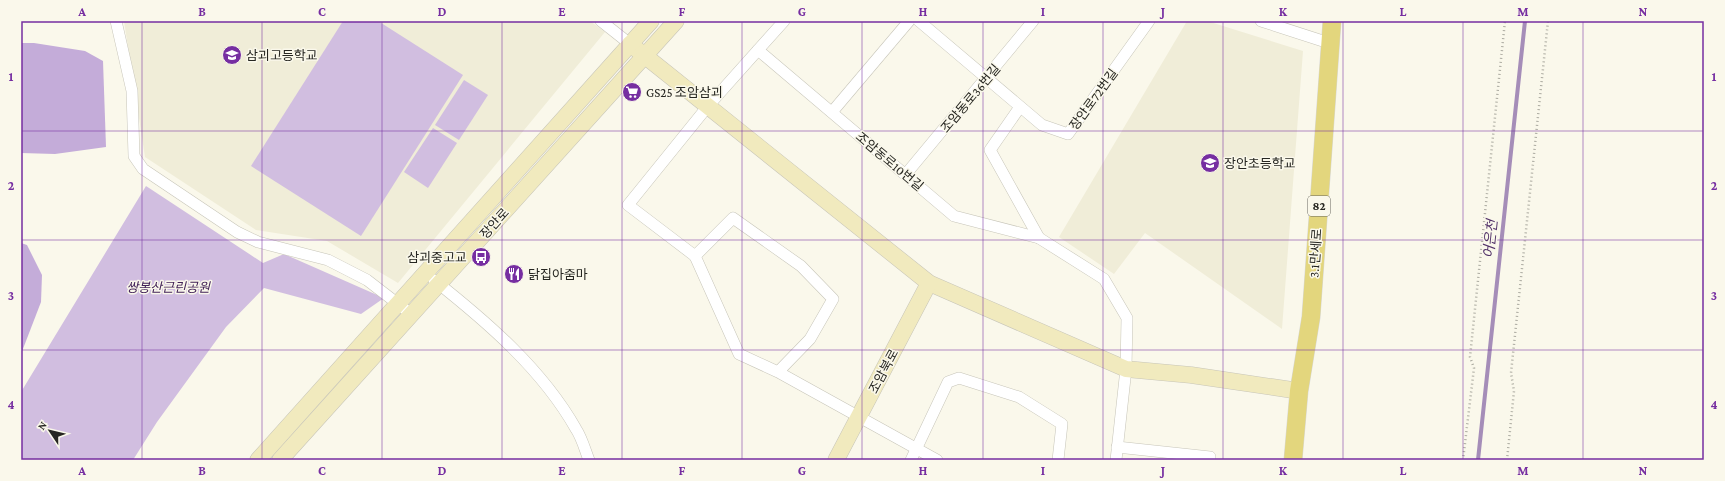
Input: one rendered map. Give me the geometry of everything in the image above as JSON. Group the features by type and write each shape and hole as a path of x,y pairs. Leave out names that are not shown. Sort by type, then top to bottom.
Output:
{"main road":[{"name":"3.1만세로","path":"1293,460 1299,391 1311,317 1329,66 1329,42 1332,21"}],"street":[{"path":"116,21 132,91 134,156 143,169 237,232 258,242 328,260 367,280 411,314"},
{"path":"601,21 929,283 1126,369 1191,375 1299,391"},
{"name":"장안로","path":"258,460 651,21"},
{"name":"장안로","path":"280,460 676,21"},
{"path":"784,21 708,106 628,205 695,256 739,354 778,372 937,460"},
{"path":"832,112 909,21"},
{"name":"장안로72번길","path":"919,21 1042,125 1068,134 1149,21"},
{"name":"조암동로36번길","path":"906,174 1033,21"},
{"path":"1261,21 1329,42"},
{"name":"조암동로10번길","path":"758,50 954,216 1039,238 1104,279 1127,318 1126,369 1116,460"},
{"name":"조암동로10번길","path":"1020,107 990,150 1039,238"},
{"path":"695,256 733,218 801,266 833,299 810,339 778,372"},
{"path":"426,274 477,314 538,374 577,429 589,460"},
{"name":"조암북로","path":"836,460 929,283"},
{"path":"911,460 948,382 959,378 1019,397 1062,424 1058,460"},
{"path":"1117,447 1210,457 1210,460"}],"path":[{"path":"1463,460 1474,368 1470,357 1504,21"},
{"path":"1507,460 1514,391 1511,373 1548,21"}],"shaded area":[{"path":"124,21 590,21 605,32 398,283 327,241 256,230 145,157"},
{"name":"장안초등학교","path":"1187,21 1207,21 1303,51 1282,329 1145,233 1114,274 1059,237"},
{"path":"21,43 34,43 85,51 103,61 106,147 55,154 21,153"},
{"path":"21,243 27,245 42,275 41,302 21,354"}],"green space":[{"path":"343,21 378,21 463,75 361,236 251,166"},
{"path":"464,80 488,95 459,140 435,125"},
{"path":"433,128 457,143 428,188 404,172"},
{"name":"쌍봉산근린공원","path":"146,186 263,263 284,254 384,298 361,314 264,288 226,327 157,422 133,460 21,460 21,392"}],"waterway":[{"name":"어은천","path":"1478,460 1525,21"}],"place":[{"name":"삼괴고등학교","path":"232,55"},
{"name":"GS25 조암삼괴","path":"632,92"},
{"name":"장안초등학교","path":"1210,163"},
{"name":"삼괴중고교","path":"481,257"},
{"name":"닭집아줌마","path":"514,274"}]}
